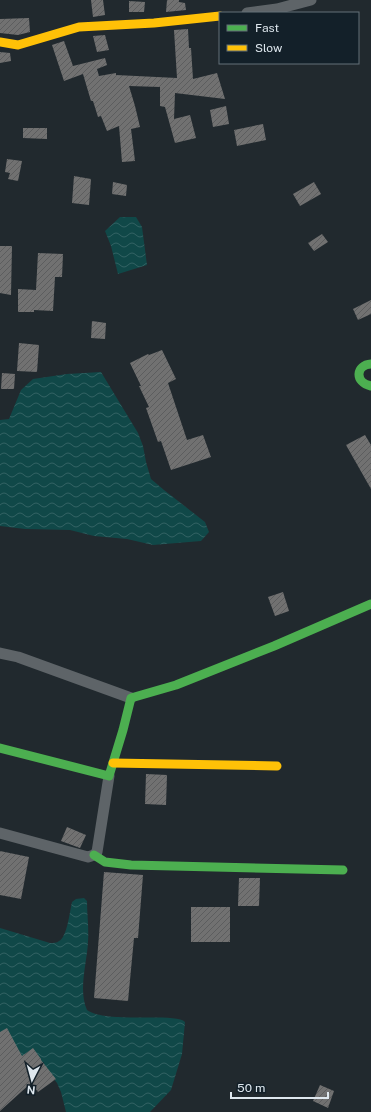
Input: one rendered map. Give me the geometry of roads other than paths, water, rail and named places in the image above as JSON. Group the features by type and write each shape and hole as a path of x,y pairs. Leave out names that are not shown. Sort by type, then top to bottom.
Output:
{"street":[{"path":"254,12 277,9 311,0"},
{"path":"0,42 18,45 79,27 154,23 219,16"},
{"path":"371,364 365,365 361,368 359,374 360,380 363,384 371,386"},
{"path":"0,653 18,657 131,698 176,685 274,646 371,604"},
{"path":"94,855 96,852 109,776 131,698"},
{"path":"0,748 109,776"},
{"path":"113,763 277,766"},
{"path":"0,834 88,856 94,855 105,862 131,865 343,870"}],"water":[{"path":"120,217 136,217 142,227 147,265 118,274 111,246 105,231"},
{"path":"101,372 138,433 143,446 151,479 205,522 209,532 201,541 153,545 127,539 94,536 70,530 25,529 0,526 0,420 9,419 21,390 33,379 67,374"},
{"path":"84,898 87,901 88,932 83,994 87,1010 96,1014 109,1016 169,1018 179,1019 185,1022 182,1054 171,1090 150,1112 66,1112 61,1092 51,1075 0,1050 0,928 50,943 55,943 62,939 64,935 72,902 76,899"}]}
